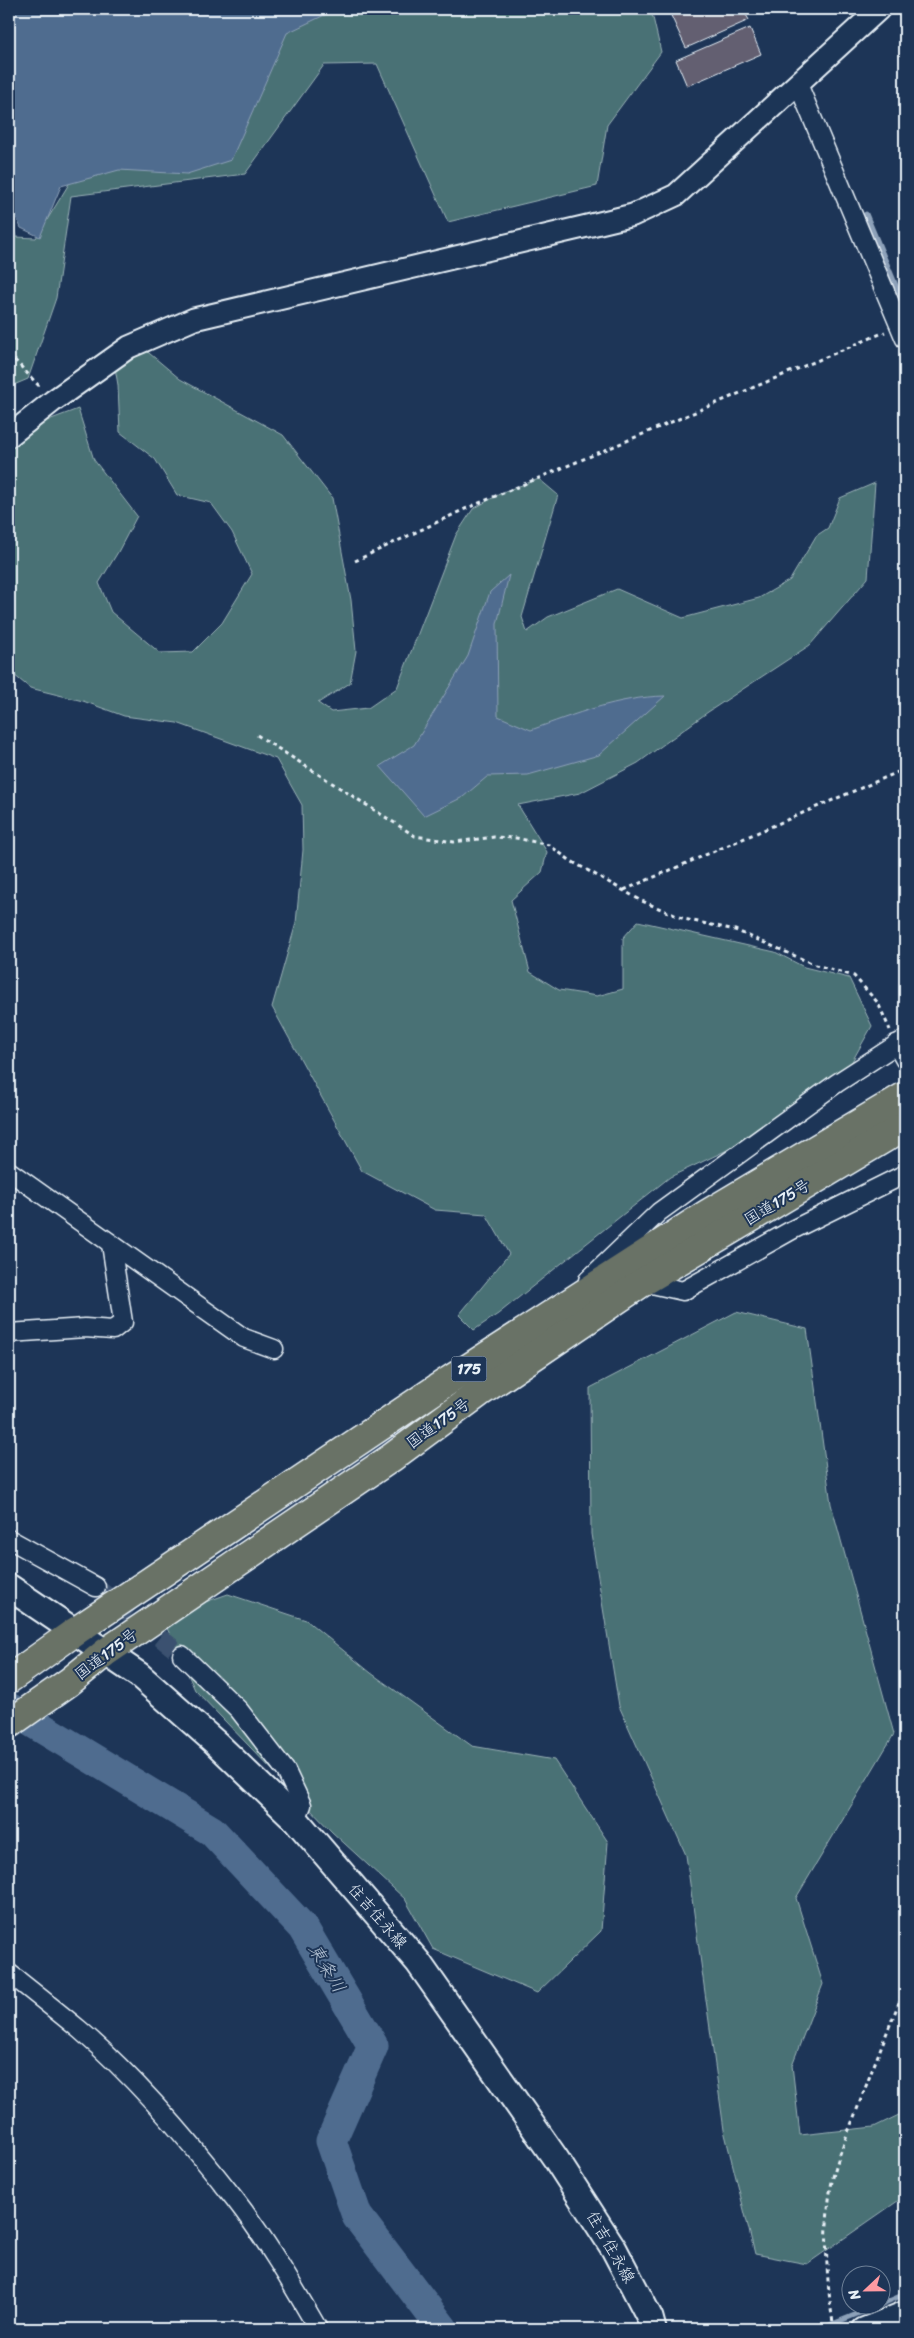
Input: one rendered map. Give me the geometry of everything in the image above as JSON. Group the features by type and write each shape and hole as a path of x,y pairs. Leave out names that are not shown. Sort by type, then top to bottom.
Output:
{"highway":[{"name":"国道175号","path":"9,1679 76,1631 439,1387 546,1320 707,1214 905,1096"},
{"name":"国道175号","path":"9,1724 69,1682 106,1652 391,1458 479,1393 644,1282 905,1126"}],"main road":[{"name":"住吉住永線","path":"9,1587 140,1675 216,1743 296,1820 418,1962 556,2159 614,2248 650,2318 653,2329"}],"street":[{"path":"9,436 53,401 129,347 194,319 633,215 676,195 878,9"},
{"path":"798,84 903,332"},
{"path":"546,1320 659,1212 837,1083 903,1050"},
{"path":"9,1171 244,1338 274,1349"},
{"path":"644,1282 683,1291 792,1230 905,1174"},
{"path":"9,1333 84,1328 112,1330 123,1322 111,1244"},
{"path":"9,1539 96,1587"},
{"path":"182,1655 239,1710 286,1771 302,1805 296,1820"},
{"path":"9,1973 81,2031 142,2091 179,2132 235,2198 273,2254 318,2329"},
{"path":"863,2329 905,2312"}],"path":[{"path":"355,561 465,509 903,332"},
{"path":"9,354 53,401"},
{"path":"257,735 415,836 454,842 494,837 516,838 549,845 571,861 642,901 684,919 735,930 816,965 854,976 878,1003 903,1050"},
{"path":"624,890 905,768"},
{"path":"834,2329 828,2295 827,2230 829,2198 840,2156 905,1988"}],"green space":[{"path":"280,9 651,9 661,52 607,125 597,186 448,222 377,64 324,65 245,174 71,196 56,298 28,379 9,387 9,211 16,237 36,238 92,146"},
{"path":"143,348 180,379 283,435 332,498 351,600 356,651 350,683 318,703 331,712 368,708 397,688 456,535 473,509 505,491 539,479 558,495 522,617 527,632 548,617 617,589 683,618 759,598 790,580 816,536 828,528 840,498 875,483 868,578 810,645 708,712 638,763 580,793 518,805 547,852 542,872 511,900 530,972 559,990 597,996 623,989 623,938 638,921 775,952 804,967 849,978 872,1026 850,1065 759,1135 670,1177 498,1314 474,1330 459,1315 509,1254 486,1214 435,1210 362,1171 272,1007 296,923 303,850 302,805 276,759 177,723 124,716 83,701 30,688 9,671 9,445 30,427 78,409 94,460 137,516 99,583 111,612 160,653 193,652 222,623 252,574 232,532 211,503 177,495 155,459 120,432 118,385 114,362"},
{"path":"736,1312 807,1329 831,1504 894,1734 796,1898 823,1984 792,2065 800,2135 874,2127 905,2112 905,2196 807,2264 755,2254 724,2130 686,1855 619,1706 591,1534 590,1388"},
{"path":"228,1594 306,1620 371,1673 472,1746 554,1760 608,1842 601,1931 537,1993 433,1949 405,1899 332,1832 195,1690 162,1617"}],"water":[{"path":"9,9 337,9 287,33 231,160 187,174 119,170 61,186 40,237 21,228 9,201"},
{"path":"509,575 497,624 498,716 531,730 580,712 614,703 630,699 665,696 599,755 528,775 488,776 463,797 424,816 380,766 414,745 468,656 490,592"}],"building":[{"path":"668,9 743,9 749,20 686,48"},
{"path":"750,28 761,54 687,86 676,60"}],"waterway":[{"path":"866,214 905,307"},
{"name":"東条川","path":"9,1708 212,1831 303,1928 373,2046 331,2141 357,2216 443,2329"},
{"path":"892,2300 905,2294"},
{"path":"820,2329 852,2316"}],"tunnel":[{"path":"96,1587 182,1655"}]}
